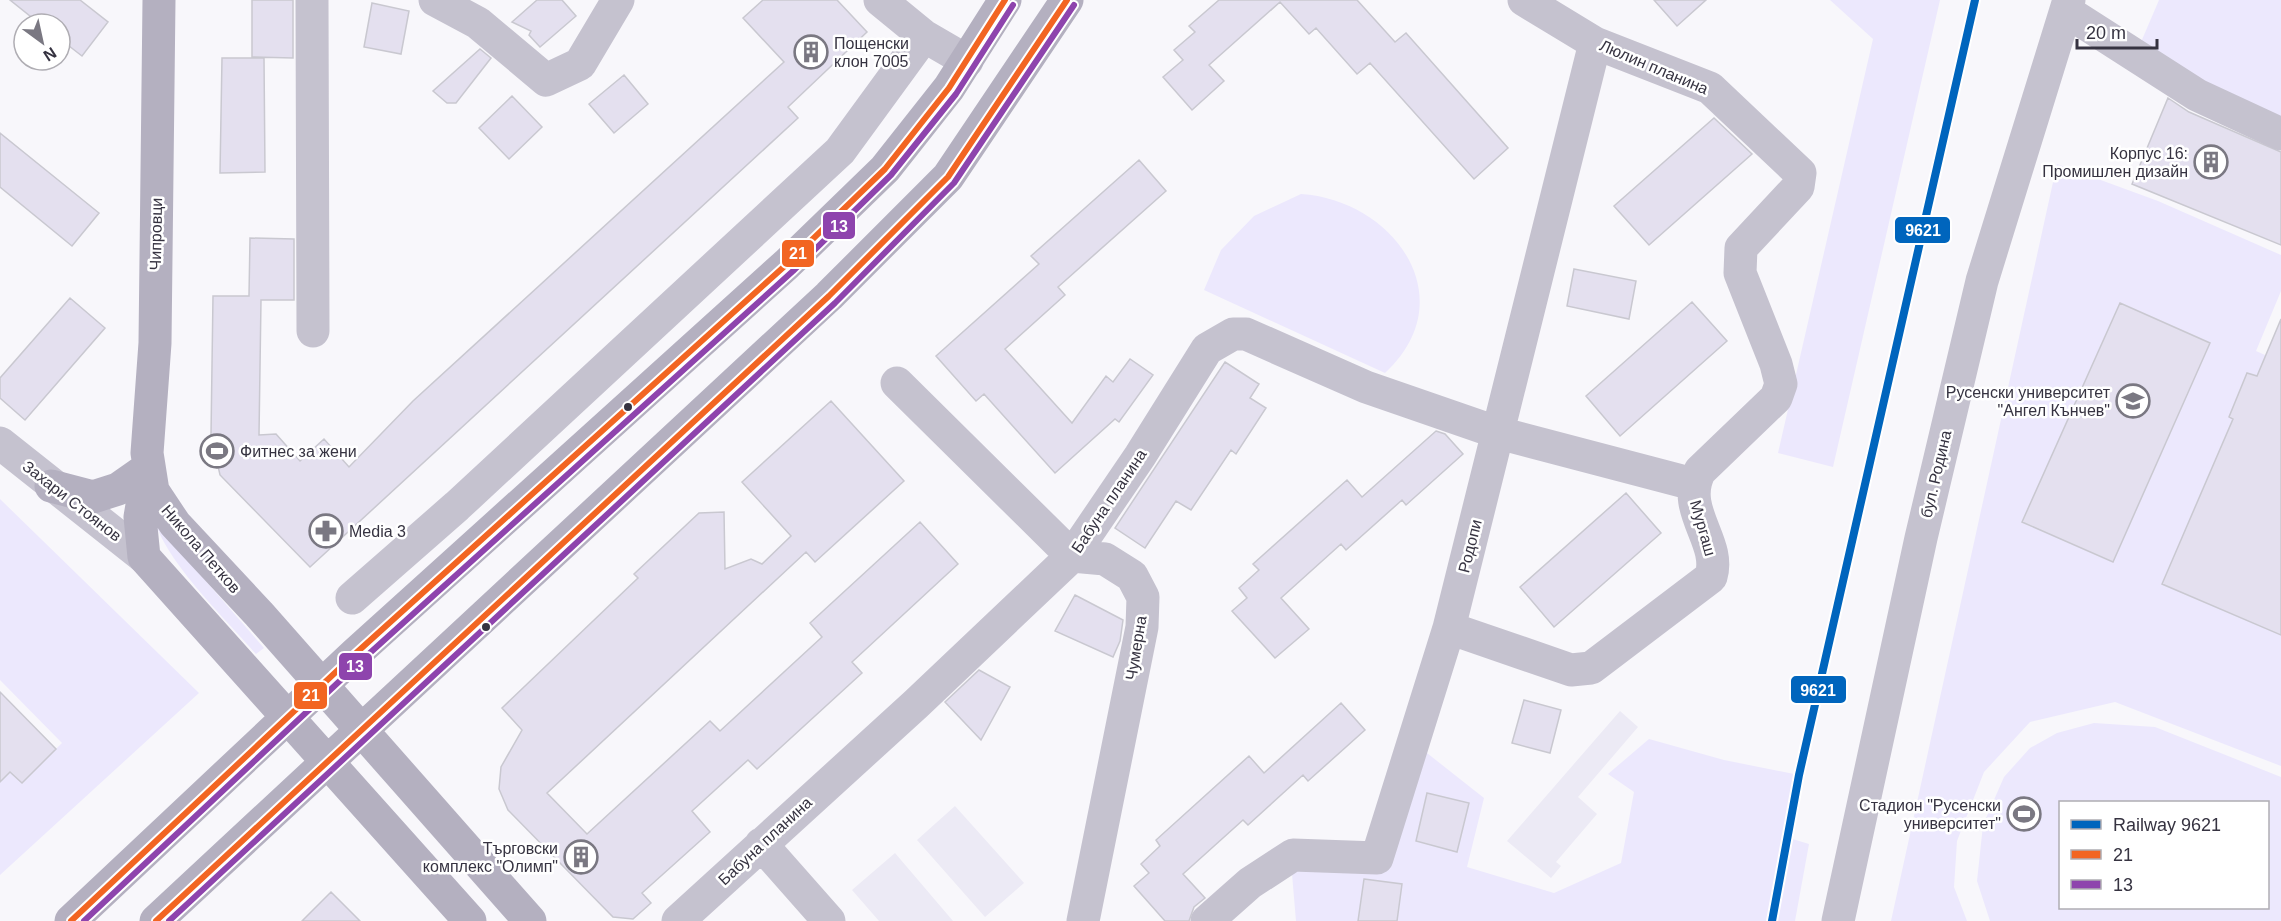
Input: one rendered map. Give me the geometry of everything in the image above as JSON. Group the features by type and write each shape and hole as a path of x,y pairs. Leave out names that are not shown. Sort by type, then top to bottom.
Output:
{"main road":[{"name":"Чипровци","path":"148,468 155,343 159,0"},
{"path":"71,921 321,687 787,264 885,169 967,61 1005,0"},
{"path":"156,921 830,296 948,177 1067,0"},
{"path":"51,486 93,498 118,489 148,468"},
{"name":"Никола Петков","path":"144,557 140,517 148,468"},
{"name":"Никола Петков","path":"148,468 153,491 175,524 259,614 321,687 530,921"},
{"path":"144,557 470,921"}],"street":[{"path":"312,0 314,331"},
{"path":"435,0 478,23 546,80 580,64 618,0"},
{"path":"880,0 924,36 967,61"},
{"name":"Люлин планина","path":"1524,0 1595,43 1710,88 1800,173"},
{"path":"2068,5 2197,95 2281,134"},
{"name":"бул. Родина","path":"1838,921 1921,538 1982,281 2068,5"},
{"path":"352,598 457,506 840,151 924,36"},
{"name":"Родопи","path":"1207,921 1250,884 1293,855 1377,858 1449,628 1595,43"},
{"name":"Мургаш","path":"1449,628 1570,670 1591,668 1712,577 1713,560 1694,500 1693,484 1700,471 1776,398 1781,384 1776,364 1740,273 1741,248 1798,187 1800,173"},
{"name":"Бабуна планина","path":"678,921 916,704 1072,556 1140,456 1206,349 1233,334 1246,334 1366,387 1499,433 1693,484"},
{"path":"897,383 1072,556"},
{"name":"Захари Стоянов","path":"0,443 51,486 144,557"},
{"name":"Чумерна","path":"1072,556 1105,559 1132,576 1143,597 1143,627 1083,921"},
{"path":"761,844 829,921"}],"shaded area":[{"path":"1830,0 1940,0 1833,467 1778,453 1873,39"},
{"path":"2159,0 2281,0 2281,124 2138,49"},
{"path":"2057,164 2158,201 2281,255 2281,291 2256,351 2281,362 2281,386 2247,373 2229,417 2281,437 2281,766 2115,702 2030,722 1984,772 1957,841 1954,887 1967,921 1891,921","holes":["2120,303 2210,343 2112,562 2022,522"]},
{"path":"1301,194 1335,200 1365,214 1390,234 1408,258 1418,285 1419,315 1408,344 1385,373 1204,290 1221,250 1254,216"},
{"path":"0,499 199,693 0,875 0,782 10,772 22,782 62,743 0,680"},
{"path":"153,512 178,549 264,648 256,654 195,586 167,548"},
{"path":"1620,711 1638,727 1578,797 1597,814 1556,862 1561,866 1551,878 1507,841"},
{"name":"Стадион \"Русенски университет\"","path":"2094,723 2155,727 2281,777 2281,921 1990,921 1977,881 1983,825 2004,777 2030,748 2057,733"},
{"path":"1649,739 1724,760 1799,775 1786,837 1809,844 1795,921 1296,921 1292,874 1293,855 1377,858 1413,742 1484,798 1467,867 1554,893 1621,863 1634,792 1608,774"},
{"path":"955,806 1024,883 985,917 917,840"},
{"path":"895,853 953,921 879,921 852,890"}],"building":[{"path":"10,0 80,0 108,22 82,56 72,48 72,12 25,12"},
{"path":"252,0 293,0 293,58 252,57"},
{"path":"537,0 562,0 576,16 540,47 529,35 531,31 512,22"},
{"path":"763,0 837,0 867,32 788,107 798,118 310,567 220,475 211,435 213,296 249,296 250,238 294,239 294,300 261,300 259,435 276,434 300,461 324,439 349,467 413,401 784,62 743,18"},
{"path":"1219,0 1357,0 1395,42 1406,33 1508,148 1474,179 1370,63 1357,74 1316,28 1309,34 1280,2 1209,65 1224,81 1192,110 1163,77 1183,60 1174,50 1195,32 1189,26"},
{"path":"1654,0 1706,0 1677,26"},
{"path":"372,3 409,11 401,54 364,47"},
{"path":"480,49 491,58 456,103 447,103 433,91"},
{"path":"222,58 264,58 265,172 220,173"},
{"path":"624,75 648,104 614,133 589,104"},
{"path":"512,96 542,127 509,159 479,128"},
{"name":"Корпус 16: Промишлен дизайн","path":"2168,98 2189,112 2281,152 2281,245 2132,184"},
{"path":"1714,118 1752,154 1649,245 1614,206"},
{"path":"0,133 99,213 72,246 0,187"},
{"path":"1139,160 1166,191 1058,287 1065,295 1005,349 1072,423 1106,376 1113,382 1130,359 1153,375 1119,422 1115,419 1055,473 984,394 976,401 936,356 1039,264 1031,256"},
{"path":"1574,269 1636,281 1629,319 1567,306"},
{"path":"70,298 105,328 25,420 0,398 0,378"},
{"path":"1692,302 1727,341 1620,436 1586,396"},
{"path":"2120,303 2210,343 2113,562 2022,522"},
{"path":"2281,319 2281,635 2162,584 2233,419 2229,417 2247,373 2257,376"},
{"path":"1225,362 1259,384 1250,398 1266,408 1236,454 1231,450 1191,510 1176,501 1145,548 1115,528"},
{"path":"831,401 904,481 815,562 806,552 547,793 587,834 710,721 720,731 822,637 810,623 920,522 958,564 852,662 862,673 757,769 748,760 692,811 710,832 642,893 651,903 633,919 613,917 508,810 499,789 501,767 522,730 502,708 638,578 634,574 699,513 724,512 725,569 751,559 762,564 791,536 742,482"},
{"path":"1436,431 1445,434 1463,454 1406,505 1402,500 1346,550 1341,544 1281,598 1309,629 1275,658 1232,611 1247,598 1239,588 1259,570 1253,564 1347,480 1362,497"},
{"path":"1626,493 1661,533 1554,627 1520,587"},
{"path":"1075,595 1123,620 1120,641 1113,657 1055,631"},
{"path":"979,670 1010,687 981,740 945,702"},
{"path":"0,692 56,749 22,783 10,772 0,782"},
{"path":"1524,700 1561,710 1550,753 1512,743"},
{"path":"1341,703 1365,730 1308,781 1303,775 1248,825 1243,820 1183,874 1205,898 1194,907 1189,921 1165,921 1134,886 1149,873 1141,864 1160,846 1156,840 1249,756 1264,773"},
{"path":"1427,793 1469,803 1457,852 1416,841"},
{"path":"1364,879 1402,884 1397,921 1358,921"},
{"path":"331,892 360,921 302,921"}],"rail line":[{"name":"9621","path":"1772,921 1799,775 1975,0"}],"transit line":[{"name":"21","path":"71,921 355,654 787,264 885,169 949,88 1005,0"},
{"name":"21","path":"156,921 829,296 948,177 1067,0"},
{"name":"13","path":"84,921 361,661 793,271 891,175 956,94 1013,5"},
{"name":"13","path":"169,921 835,303 954,183 1074,5"}],"place":[{"name":"Пощенски клон 7005","path":"811,52"},
{"name":"Корпус 16: Промишлен дизайн","path":"2211,162"},
{"name":"Русенски университет \"Ангел Кънчев\"","path":"2133,401"},
{"name":"Фитнес за жени","path":"217,451"},
{"name":"Media 3","path":"326,531"},
{"name":"Стадион \"Русенски университет\"","path":"2024,814"},
{"name":"Търговски комплекс \"Олимп\"","path":"581,857"}]}
